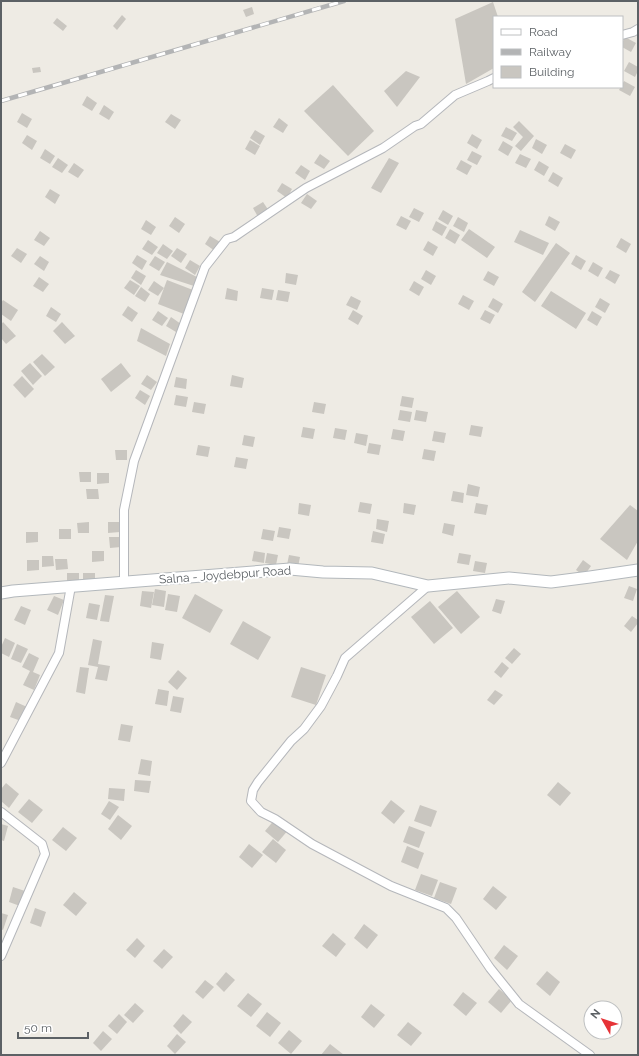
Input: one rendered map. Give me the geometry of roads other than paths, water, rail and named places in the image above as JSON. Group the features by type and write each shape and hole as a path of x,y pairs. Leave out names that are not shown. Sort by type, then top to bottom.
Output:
{"main road":[{"name":"Salna - Joydebpur Road","path":"1,593 70,586 290,569 323,572 372,573 428,586 509,578 551,582 638,570"}],"street":[{"path":"623,34 633,32 638,29"},
{"path":"124,582 124,510 134,461 205,267 227,239 234,237 306,188 383,148 415,126 421,124 455,95 493,78"},
{"path":"1,763 59,653 70,586"},
{"path":"428,586 345,658 321,706 304,729 291,741 258,782 253,790 251,801 261,812 275,819 312,844 391,886 446,908 456,918 490,968 519,1004 590,1055"},
{"path":"1,812 42,844 44,854 1,956"}],"railway":[{"path":"1,101 344,1"}]}
